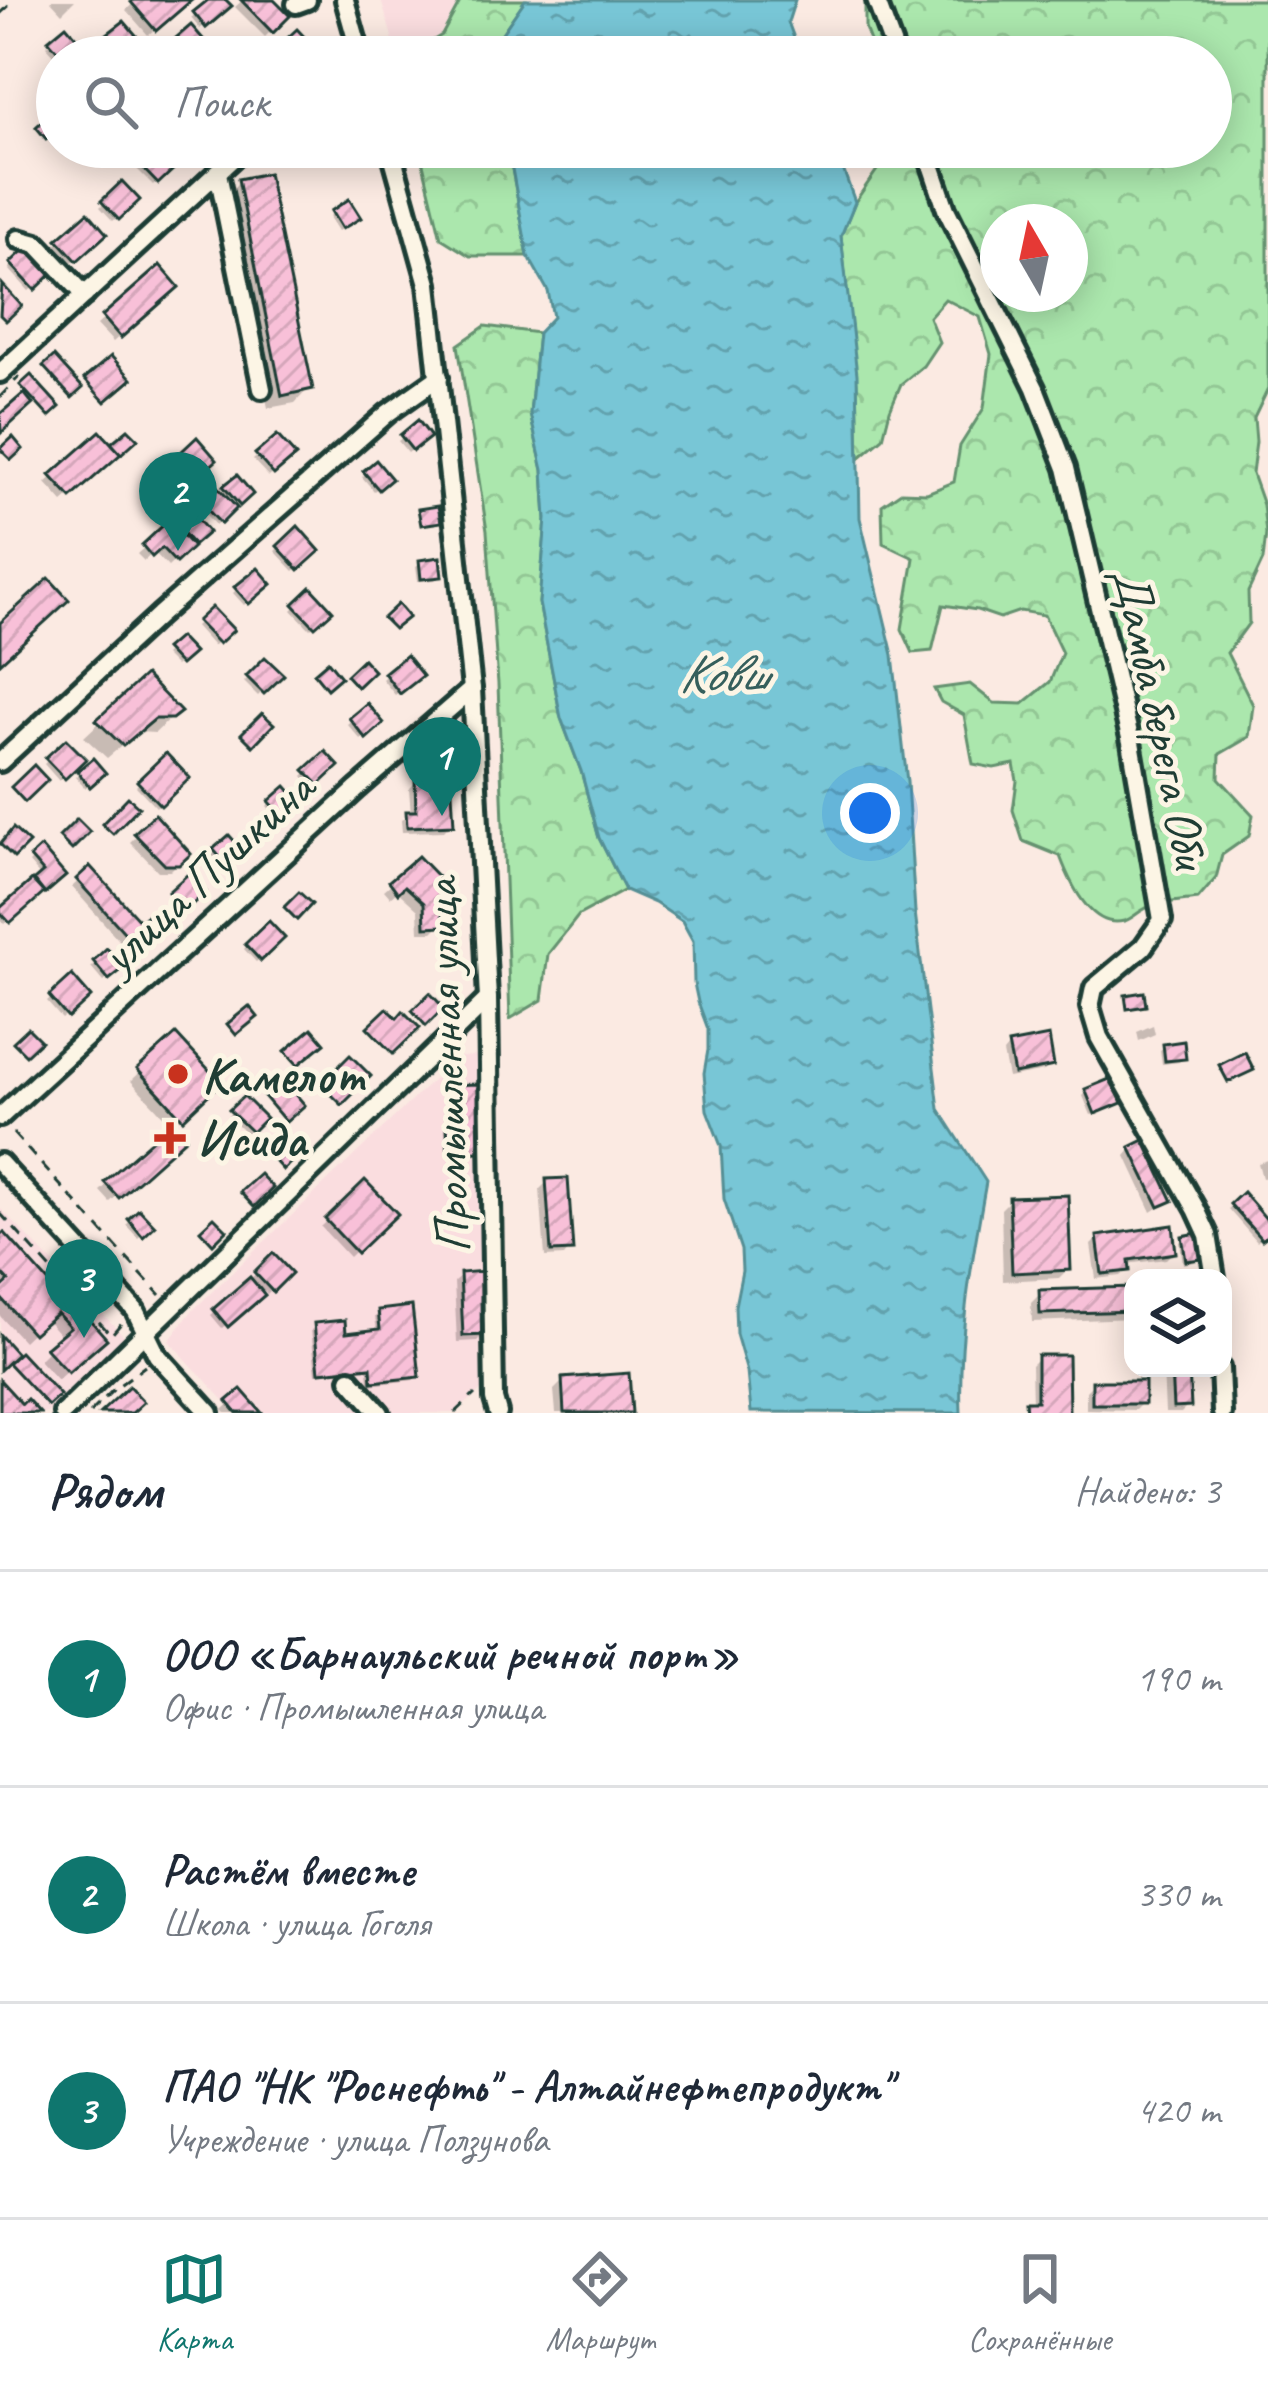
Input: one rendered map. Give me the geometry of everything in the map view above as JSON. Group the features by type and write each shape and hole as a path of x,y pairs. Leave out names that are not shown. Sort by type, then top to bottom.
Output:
{"street":[{"path":"345,0 355,36"},
{"path":"876,0 889,36"},
{"path":"0,373 223,168"},
{"name":"Промышленная улица","path":"396,168 428,284 472,689 488,999 490,1402"},
{"name":"Дамба берега Оби","path":"932,168 946,209 1035,388 1066,468 1130,742 1162,920 1143,947 1094,988 1090,1006 1099,1037 1196,1209 1208,1235 1214,1269"},
{"path":"218,173 262,389"},
{"path":"19,239 38,244 85,296"},
{"path":"0,762 388,413 439,377"},
{"name":"улица Пушкина","path":"0,1117 357,788 472,689"},
{"path":"63,1413 488,999"},
{"path":"0,1163 135,1310 157,1355 210,1413"},
{"path":"1220,1377 1222,1413"},
{"path":"350,1379 380,1413"},
{"path":"479,1413 490,1402"}],"path":[{"path":"0,14 15,0"},
{"path":"14,1133 173,1307"},
{"path":"0,1214 111,1335"},
{"path":"90,1413 147,1365"},
{"path":"454,1413 490,1402"}],"shaded area":[{"path":"381,0 461,0 440,36 392,36"},
{"path":"487,1054 483,1389 455,1413 236,1413 169,1341 192,1311 456,1058"},
{"path":"0,1208 126,1338 47,1413 0,1413"}],"green space":[{"path":"461,0 525,0 500,36 442,35"},
{"path":"865,0 1268,0 1268,389 1254,418 1252,474 1263,505 1266,534 1263,560 1248,592 1249,623 1227,653 1253,705 1249,737 1220,754 1219,778 1253,815 1249,836 1222,855 1216,878 1198,899 1149,907 1112,922 1083,901 1060,856 1023,841 1013,810 1014,764 994,768 973,764 964,715 941,702 934,689 970,684 994,703 1023,704 1050,682 1062,653 1044,615 1020,611 1000,618 943,605 932,651 913,653 902,629 914,558 883,543 882,505 901,492 927,493 954,482 960,446 984,408 991,354 980,317 945,299 929,317 939,342 923,366 901,384 883,438 859,458 857,384 841,236 855,202 878,168 1232,168 1232,36 868,36"},
{"path":"424,168 512,168 528,256 470,256 441,238"},
{"path":"485,326 538,333 530,414 543,470 546,520 539,603 561,718 599,838 625,890 579,915 548,954 542,1000 510,1019 498,684 487,531 458,345"}],"water":[{"path":"525,0 795,0 788,22 793,36 500,36"},
{"name":"Ковш","path":"512,168 843,168 855,202 841,236 857,374 860,518 893,655 915,912 939,1109 986,1182 964,1326 961,1413 751,1412 747,1372 736,1334 741,1250 724,1199 721,1146 707,1110 708,1029 694,983 693,941 682,921 625,890 599,838 561,718 539,603 546,519 543,470 530,414 538,333 553,317 548,291 528,256"}],"building":[{"path":"133,0 192,0 156,31"},
{"path":"208,0 226,0 232,6 206,28 193,12"},
{"path":"241,0 274,0 290,16 273,33"},
{"path":"124,21 136,35 135,36 104,36"},
{"path":"66,25 75,36 53,36"},
{"path":"191,25 201,36 178,36"},
{"path":"143,168 175,168 158,184"},
{"path":"268,173 313,389 282,396 238,179"},
{"path":"122,181 140,200 119,220 101,201"},
{"path":"349,199 361,218 342,229 331,211"},
{"path":"88,212 107,234 77,261 57,239"},
{"path":"29,245 54,272 35,290 10,263"},
{"path":"160,265 179,287 121,338 102,316"},
{"path":"2,284 22,306 6,321 0,315"},
{"path":"54,356 83,388 72,398 43,366"},
{"path":"111,356 132,379 105,402 84,379"},
{"path":"31,375 60,407 49,417 20,385"},
{"path":"24,393 33,404 1,433 0,414"},
{"path":"418,420 431,437 413,451 400,435"},
{"path":"128,429 138,439 121,454 111,443"},
{"path":"100,431 121,454 71,498 50,475"},
{"path":"277,435 296,456 274,475 255,454"},
{"path":"13,437 23,449 11,460 0,449"},
{"path":"197,437 217,460 187,487 167,465"},
{"path":"376,460 392,479 379,490 363,471"},
{"path":"237,475 253,494 240,506 223,486"},
{"path":"212,481 237,508 221,524 195,496"},
{"path":"186,506 209,532 194,545 171,519"},
{"path":"438,506 441,522 421,525 418,509"},
{"path":"169,520 193,547 176,563 162,548 152,557 142,545"},
{"path":"298,526 320,551 299,570 277,546"},
{"path":"440,557 442,577 421,579 419,560"},
{"path":"258,568 272,584 249,604 234,587"},
{"path":"49,578 69,600 0,663 0,623"},
{"path":"311,587 333,611 315,627 293,604"},
{"path":"398,604 409,617 394,629 383,618"},
{"path":"212,607 234,630 219,644 197,621"},
{"path":"179,637 194,653 180,665 165,649"},
{"path":"406,655 423,676 400,694 384,673"},
{"path":"265,657 284,675 264,694 246,676"},
{"path":"363,659 374,671 357,687 346,675"},
{"path":"328,661 341,677 327,689 314,673"},
{"path":"145,675 181,712 172,719 155,719 123,746 96,720"},
{"path":"367,703 384,723 366,739 349,718"},
{"path":"262,713 274,724 253,746 241,734"},
{"path":"66,739 86,759 65,779 45,758"},
{"path":"325,751 339,766 319,785 304,770"},
{"path":"166,753 190,778 161,806 137,781"},
{"path":"93,758 106,773 90,787 77,771"},
{"path":"34,765 48,780 25,802 11,787"},
{"path":"451,775 454,825 407,827 406,811 416,811 415,779"},
{"path":"286,786 302,804 285,819 269,801"},
{"path":"128,797 139,807 113,834 102,824"},
{"path":"155,814 191,854 179,865 165,865 134,833"},
{"path":"77,819 90,832 72,850 59,837"},
{"path":"13,828 29,843 14,858 0,844"},
{"path":"229,835 246,854 229,868 213,849"},
{"path":"41,847 66,876 45,894 34,880 43,872 30,857"},
{"path":"418,856 440,879 443,926 425,927 424,903 405,886 398,893 389,881"},
{"path":"90,866 140,921 148,914 163,931 141,951 76,879"},
{"path":"189,873 206,892 185,911 168,892"},
{"path":"32,880 44,893 10,923 0,908"},
{"path":"299,892 312,904 297,920 284,907"},
{"path":"269,921 285,938 261,961 245,944"},
{"path":"107,948 124,968 109,980 93,961"},
{"path":"72,975 91,997 68,1018 49,996"},
{"path":"1144,992 1146,1006 1127,1009 1125,995"},
{"path":"430,993 444,1008 426,1026 412,1010"},
{"path":"249,1006 258,1017 236,1035 227,1024"},
{"path":"387,1008 397,1018 403,1011 420,1028 393,1054 367,1027"},
{"path":"28,1028 41,1041 26,1055 13,1042"},
{"path":"312,1028 325,1043 298,1065 285,1051"},
{"path":"176,1034 221,1083 183,1119 137,1069"},
{"path":"1049,1036 1054,1066 1014,1074 1008,1044"},
{"path":"1184,1041 1186,1059 1165,1061 1163,1044"},
{"path":"1245,1052 1254,1070 1228,1082 1219,1065"},
{"path":"350,1055 371,1076 342,1105 321,1084"},
{"path":"282,1078 305,1105 286,1122 263,1095"},
{"path":"1112,1078 1122,1103 1095,1114 1085,1089"},
{"path":"479,1084 481,1152 448,1153 446,1085"},
{"path":"244,1096 266,1118 252,1132 229,1110"},
{"path":"172,1122 186,1138 119,1198 104,1182"},
{"path":"1144,1140 1173,1201 1159,1207 1130,1147"},
{"path":"285,1141 298,1155 283,1170 270,1156"},
{"path":"260,1174 273,1188 254,1207 240,1192"},
{"path":"568,1178 573,1251 551,1252 546,1179"},
{"path":"365,1180 398,1214 357,1253 325,1219"},
{"path":"1243,1192 1268,1221 1268,1235 1262,1240 1230,1204"},
{"path":"1068,1195 1071,1270 1012,1273 1009,1197"},
{"path":"139,1209 155,1226 143,1237 128,1219"},
{"path":"214,1217 227,1230 213,1244 200,1230"},
{"path":"1173,1225 1176,1253 1129,1260 1130,1269 1102,1274 1097,1236"},
{"path":"4,1232 71,1307 75,1303 107,1339 68,1373 45,1348 70,1327 57,1313 33,1334 0,1297 0,1289 9,1281 0,1271"},
{"path":"1197,1233 1201,1259 1186,1261 1182,1236"},
{"path":"273,1253 292,1273 273,1292 254,1272"},
{"path":"484,1271 487,1335 463,1336 460,1273"},
{"path":"250,1277 265,1295 228,1327 213,1309"},
{"path":"1124,1287 1124,1311 1040,1314 1039,1290"},
{"path":"412,1306 420,1377 372,1382 371,1367 319,1372 314,1323 345,1320 346,1333 380,1329 378,1310"},
{"path":"0,1335 17,1354 0,1370"},
{"path":"20,1352 60,1395 48,1406 8,1363"},
{"path":"1037,1355 1068,1355 1069,1413 1026,1413 1025,1401 1037,1401"},
{"path":"629,1373 632,1413 564,1413 562,1378"},
{"path":"1171,1377 1189,1377 1191,1407 1173,1408"},
{"path":"0,1380 22,1404 27,1399 40,1413 0,1413"},
{"path":"1092,1381 1145,1381 1145,1404 1092,1404"},
{"path":"129,1386 144,1402 132,1413 100,1413"},
{"path":"241,1389 262,1413 237,1413 227,1401"}],"place":[{"name":"Растём вместе","path":"178,551"},
{"name":"ООО «Барнаульский речной порт»","path":"442,816"},
{"name":"Камелот","path":"178,1074"},
{"name":"Исида","path":"170,1138"},
{"name":"ПАО \"НК \"Роснефть\" - Алтайнефтепродукт\"","path":"84,1338"}]}
